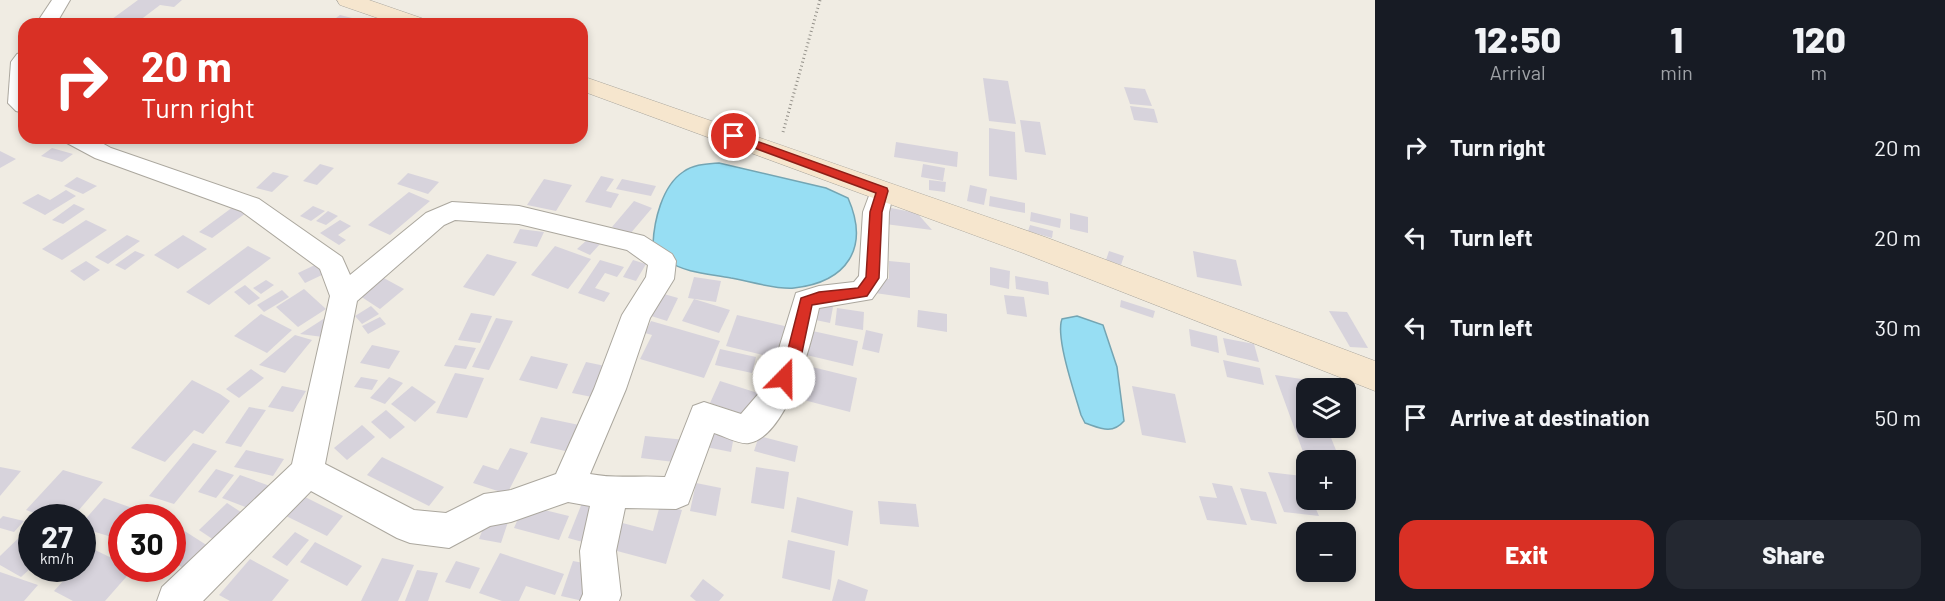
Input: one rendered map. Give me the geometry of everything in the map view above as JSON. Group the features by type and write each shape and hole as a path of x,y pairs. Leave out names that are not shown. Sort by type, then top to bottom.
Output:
{"street":[{"path":"50,18 62,0"},
{"path":"348,0 399,18"},
{"path":"588,85 1034,245 1375,376"},
{"path":"86,144 103,153 250,205 332,264 344,296 306,472 176,601"},
{"path":"306,472 410,526 449,531 484,511 511,506 568,486 610,494 632,491 676,493 704,416 747,430 766,412 792,362 806,301 819,297 862,292 873,278 876,212 882,191"},
{"path":"344,296 435,219 452,212 519,214 635,243 662,261 660,279 636,315 610,389 568,486"},
{"path":"599,601 602,595 598,551 610,494"}],"path":[{"path":"778,152 820,0"}],"water":[{"path":"719,163 826,188 848,198 856,232 855,247 849,260 828,278 794,288 771,287 698,272 668,261 653,244 657,215 665,195 676,178 687,169"},
{"path":"1077,316 1103,325 1117,367 1124,421 1115,428 1106,429 1085,423 1081,415 1061,339 1062,319"}],"building":[{"path":"138,0 182,0 174,7 160,5 143,18 113,18"},
{"path":"340,15 352,18 336,18"},
{"path":"983,78 1008,81 1016,124 989,121"},
{"path":"1124,87 1145,89 1152,106 1130,104"},
{"path":"1130,106 1154,109 1158,123 1134,120"},
{"path":"1020,120 1040,122 1046,155 1025,152"},
{"path":"989,128 1015,132 1017,180 989,176"},
{"path":"896,142 958,152 957,167 894,157"},
{"path":"52,148 73,154 62,162 41,156"},
{"path":"0,151 16,159 0,168"},
{"path":"320,164 334,168 317,185 303,181"},
{"path":"923,164 945,168 943,181 921,177"},
{"path":"273,172 289,176 272,192 256,188"},
{"path":"408,173 439,182 428,194 397,184"},
{"path":"601,176 614,179 606,191 619,194 611,208 585,202"},
{"path":"77,177 97,186 83,194 64,186"},
{"path":"544,179 572,185 556,211 527,205"},
{"path":"622,179 656,186 651,196 616,189"},
{"path":"929,180 946,182 945,192 929,190"},
{"path":"970,185 987,189 984,205 967,201"},
{"path":"66,190 76,196 45,215 22,203 38,194 50,200"},
{"path":"409,192 430,201 390,235 368,225"},
{"path":"990,196 1025,203 1025,213 989,206"},
{"path":"634,201 652,208 630,234 612,227"},
{"path":"74,204 85,209 63,224 52,220"},
{"path":"313,206 325,211 311,221 300,216"},
{"path":"233,207 246,213 212,238 199,232"},
{"path":"886,207 917,213 932,230 885,224"},
{"path":"328,211 338,216 326,225 316,221"},
{"path":"1031,212 1061,219 1060,228 1030,221"},
{"path":"1070,213 1088,217 1088,233 1070,229"},
{"path":"86,220 107,230 62,260 42,249"},
{"path":"340,220 351,226 338,235 346,240 339,245 320,233"},
{"path":"1030,225 1053,231 1052,238 1028,231"},
{"path":"520,229 544,232 537,247 513,243"},
{"path":"127,235 140,241 108,264 95,257"},
{"path":"183,235 207,249 178,269 154,255"},
{"path":"588,239 600,244 590,255 577,249"},
{"path":"248,246 271,258 209,305 186,292"},
{"path":"555,246 591,259 568,289 531,275"},
{"path":"135,251 145,255 125,270 115,265"},
{"path":"1109,251 1124,256 1121,265 1106,260"},
{"path":"1193,251 1236,260 1242,286 1197,277"},
{"path":"487,254 517,262 494,296 463,287"},
{"path":"600,260 624,267 617,277 605,273 595,288 610,293 604,302 578,293"},
{"path":"633,260 646,264 636,281 623,277"},
{"path":"86,261 100,270 84,281 70,271"},
{"path":"889,261 910,263 910,298 875,293 875,277 889,279"},
{"path":"317,264 324,274 305,283 298,273"},
{"path":"990,267 1010,271 1009,289 990,285"},
{"path":"380,276 404,289 380,309 357,294"},
{"path":"1015,276 1048,282 1049,295 1016,289"},
{"path":"694,277 721,281 716,302 688,298"},
{"path":"266,280 274,285 261,294 253,288"},
{"path":"245,285 260,298 249,305 234,292"},
{"path":"304,289 326,309 298,327 276,307"},
{"path":"282,290 289,297 264,312 257,305"},
{"path":"657,292 678,298 667,321 645,314"},
{"path":"1004,295 1024,297 1027,317 1007,314"},
{"path":"694,299 730,310 719,333 682,321"},
{"path":"1121,300 1155,311 1153,318 1120,307"},
{"path":"809,302 833,307 830,323 806,318"},
{"path":"371,306 379,314 362,324 355,316"},
{"path":"837,308 864,312 863,330 835,325"},
{"path":"918,310 947,314 947,332 917,327"},
{"path":"1329,311 1347,312 1368,348 1350,347"},
{"path":"471,313 492,316 480,343 458,340"},
{"path":"261,314 292,330 267,353 234,336"},
{"path":"737,315 793,328 784,360 726,346"},
{"path":"328,316 323,337 300,334"},
{"path":"380,317 386,324 368,334 362,326"},
{"path":"496,318 513,321 489,370 472,367"},
{"path":"651,321 720,341 704,378 640,359 652,335 645,333"},
{"path":"1189,329 1217,336 1219,353 1191,346"},
{"path":"808,330 858,341 853,366 802,354"},
{"path":"866,330 883,334 879,353 862,349"},
{"path":"295,335 312,340 285,373 259,365"},
{"path":"1223,338 1254,344 1259,362 1227,355"},
{"path":"372,345 400,351 389,369 360,363"},
{"path":"455,345 476,348 466,369 444,366"},
{"path":"720,349 756,357 752,373 715,365"},
{"path":"531,356 568,364 557,389 519,380"},
{"path":"1223,360 1260,368 1264,385 1227,377"},
{"path":"586,362 610,367 597,398 572,393"},
{"path":"804,365 857,378 850,412 796,398"},
{"path":"251,369 264,378 239,398 226,389"},
{"path":"455,373 484,378 467,418 436,413"},
{"path":"1275,375 1296,378 1296,433"},
{"path":"361,377 378,380 372,390 354,387"},
{"path":"389,377 403,383 385,404 370,398"},
{"path":"192,380 230,401 203,434 194,430 165,462 131,448"},
{"path":"720,381 764,395 755,418 710,403"},
{"path":"282,386 306,391 293,412 268,407"},
{"path":"412,386 436,402 415,422 391,404"},
{"path":"1132,386 1175,394 1186,443 1142,435"},
{"path":"249,407 266,410 241,447 225,443"},
{"path":"386,410 405,427 390,439 371,422"},
{"path":"541,417 584,426 574,453 530,443"},
{"path":"362,425 375,437 347,460 334,448"},
{"path":"706,426 735,431 731,452 701,446"},
{"path":"645,436 686,440 682,463 641,458"},
{"path":"759,436 798,446 795,462 754,451"},
{"path":"1298,438 1331,438 1336,450 1302,450"},
{"path":"193,443 217,451 174,504 149,496"},
{"path":"510,448 528,453 507,494 473,483 483,465 498,470"},
{"path":"246,450 284,459 273,476 234,467"},
{"path":"382,457 444,487 429,506 367,475"},
{"path":"0,467 21,471 0,496"},
{"path":"756,467 789,472 784,509 751,503"},
{"path":"216,469 234,475 216,498 198,492"},
{"path":"63,470 103,482 84,504 32,504"},
{"path":"1268,472 1296,475 1296,510 1316,510 1319,516 1284,512"},
{"path":"240,475 270,486 253,510 222,498"},
{"path":"696,483 721,488 716,516 690,511"},
{"path":"1212,483 1232,486 1247,525 1207,520 1199,496 1217,498"},
{"path":"1240,488 1266,492 1277,524 1251,520"},
{"path":"303,496 343,516 327,536 286,516"},
{"path":"797,497 853,511 848,546 791,532"},
{"path":"104,498 121,504 108,504 108,536 96,532 96,507"},
{"path":"878,501 916,504 919,527 880,524"},
{"path":"227,503 247,516 220,544 199,530"},
{"path":"582,503 603,509 590,544 568,538"},
{"path":"524,505 569,516 559,540 514,528"},
{"path":"660,505 682,510 666,564 602,547 611,520 653,531"},
{"path":"3,516 18,520 18,528 14,532 0,528 0,519"},
{"path":"487,518 508,522 501,543 479,539"},
{"path":"186,532 208,546 186,570"},
{"path":"295,532 309,540 287,566 272,557"},
{"path":"18,539 18,575 0,565 0,556"},
{"path":"788,540 835,551 830,590 782,578"},
{"path":"315,542 362,566 347,586 300,562"},
{"path":"96,550 108,556 108,582 122,582 105,601 73,601 54,591 62,582 96,582"},
{"path":"500,553 564,574 555,595 526,586 519,601 502,601 479,593"},
{"path":"382,558 414,565 398,601 361,601"},
{"path":"250,559 289,580 272,601 230,601 219,595"},
{"path":"456,561 480,568 470,589 445,582"},
{"path":"573,561 594,565 583,601 561,596"},
{"path":"417,570 438,573 428,601 405,601"},
{"path":"0,572 18,578 18,582 38,585 24,601 0,601"},
{"path":"703,579 724,595 719,601 696,601 690,596"},
{"path":"838,579 868,590 865,601 832,601"}],"route":[{"path":"734,136 882,191 876,212 873,278 862,292 819,297 806,301 792,362 784,378"}]}
